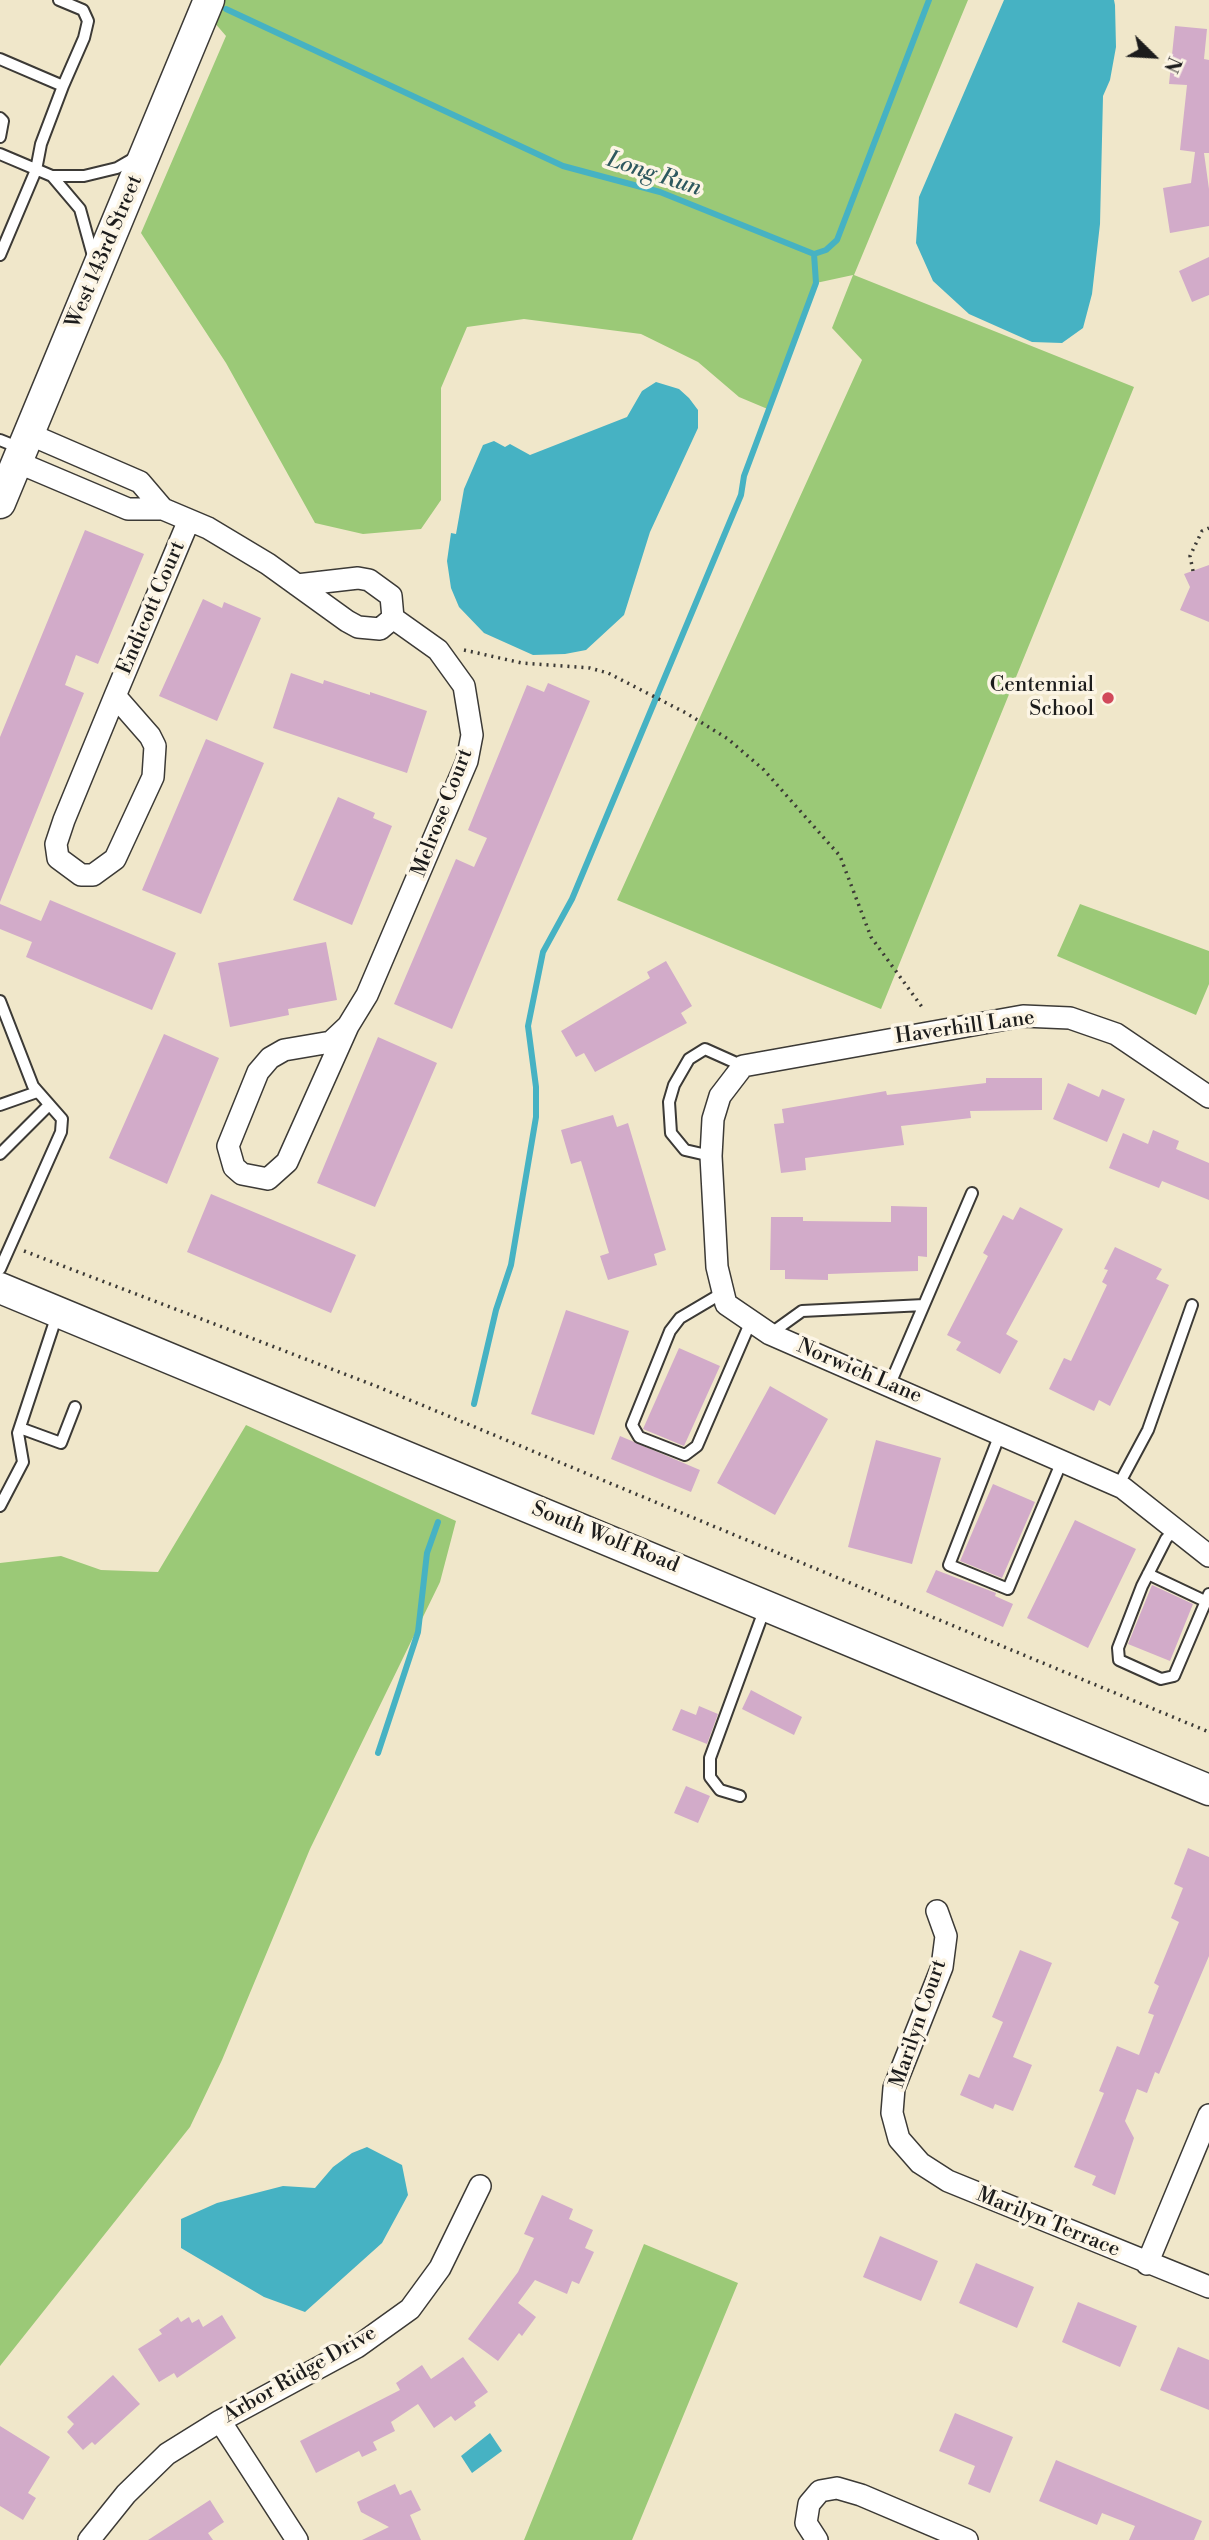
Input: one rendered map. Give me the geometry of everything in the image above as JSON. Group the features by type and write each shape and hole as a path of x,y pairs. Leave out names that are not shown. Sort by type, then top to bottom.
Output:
{"main road":[{"name":"West 143rd Street","path":"0,503 17,446 96,273 209,0"},
{"name":"South Wolf Road","path":"0,1288 1209,1790"}],"street":[{"path":"17,446 128,509 163,509 235,543 296,585 358,627 380,629 393,618 391,596 369,580 358,578 296,585"},
{"path":"17,446 141,482 163,509"},
{"name":"Endicott Court","path":"115,696 150,736 155,746 153,777 115,859 93,875 81,875 58,858 56,844 115,696 189,520"},
{"name":"Melrose Court","path":"348,1026 331,1042 284,1049 270,1058 258,1072 228,1146 234,1167 242,1174 268,1179 287,1161 348,1026 367,995 467,761 472,735 464,686 438,650 393,618"},
{"name":"Haverhill Lane","path":"743,1066 1023,1016 1070,1018 1116,1034 1209,1097"},
{"name":"Norwich Lane","path":"743,1066 720,1096 713,1119 711,1156 718,1267 726,1304 770,1334 890,1384 1118,1486 1209,1556"},
{"name":"Marilyn Court","path":"899,2138 891,2113 894,2088 942,1967 946,1936 937,1911"},
{"path":"1147,2264 1209,2115"},
{"name":"Marilyn Terrace","path":"899,2138 920,2163 948,2181 1209,2287"},
{"name":"Arbor Ridge Drive","path":"89,2540 126,2494 167,2454 219,2421 357,2347 410,2309 440,2268 480,2186"},
{"path":"219,2421 297,2540"},
{"path":"817,2540 806,2523 809,2504 820,2491 837,2488 944,2536 967,2540"}],"lane":[{"path":"0,255 37,170 41,144 88,21 83,10 59,0"},
{"path":"0,60 63,86"},
{"path":"0,118 3,121 0,137"},
{"path":"0,154 52,176 84,176 117,168 146,151"},
{"path":"52,176 80,209 92,245 96,273"},
{"path":"0,1001 37,1092 48,1107 62,1119 61,1132 0,1269"},
{"path":"711,1156 685,1150 671,1133 670,1102 674,1085 689,1059 705,1049 743,1066"},
{"path":"0,1105 37,1092"},
{"path":"0,1154 48,1107"},
{"path":"890,1384 972,1193"},
{"path":"724,1292 680,1318 670,1331 632,1425 639,1437 685,1455 697,1446 751,1321"},
{"path":"770,1334 802,1311 924,1305"},
{"path":"1118,1486 1148,1430 1192,1305"},
{"path":"0,1506 23,1462 20,1428 40,1358 58,1312"},
{"path":"20,1428 61,1443 75,1407"},
{"path":"1000,1434 949,1564 1008,1589 1062,1461"},
{"path":"1148,1574 1207,1597 1174,1676 1161,1679 1119,1660 1118,1648 1148,1574 1166,1539 1175,1529"},
{"path":"740,1796 720,1790 710,1777 710,1758 766,1605"}],"path":[{"path":"1193,571 1190,556 1202,531 1209,528"},
{"path":"438,650 453,648 522,663 590,668 627,682 728,739 764,770 840,856 871,937 922,1007"},
{"path":"10,1246 376,1386 1209,1732"}],"green space":[{"path":"195,0 968,0 854,275 1134,387 881,1009 617,900 862,360 832,328 853,275 816,283 770,410 739,397 698,362 641,334 524,319 467,327 441,388 441,500 421,529 363,534 315,523 226,363 141,233 226,36"},
{"path":"1080,904 1209,951 1209,984 1196,1015 1057,956"},
{"path":"246,1425 456,1521 440,1582 310,1849 222,2060 190,2127 0,2366 0,1563 61,1556 101,1570 158,1572"},
{"path":"644,2244 738,2283 632,2540 524,2540"}],"water":[{"path":"1004,0 1114,0 1115,5 1116,47 1110,80 1103,96 1100,224 1092,294 1083,328 1062,343 1032,342 969,314 933,281 916,243 919,197"},
{"path":"656,382 679,389 689,398 698,410 698,428 650,532 624,615 586,650 565,654 533,655 484,633 459,607 451,588 447,561 451,533 456,534 464,489 483,445 494,441 505,447 510,444 530,455 627,417 642,391"},
{"path":"367,2147 402,2165 408,2195 382,2243 305,2312 264,2297 181,2248 181,2219 217,2203 283,2186 315,2188 333,2167 352,2153"},
{"path":"490,2433 502,2451 472,2473 461,2456"}],"building":[{"path":"1175,26 1207,29 1204,59 1209,60 1209,153 1204,153 1209,189 1209,226 1170,233 1163,188 1191,183 1195,152 1180,150 1187,85 1169,84"},
{"path":"1209,257 1209,295 1192,302 1179,271"},
{"path":"85,530 144,554 98,664 76,655 65,685 84,693 0,902 0,737"},
{"path":"1209,565 1209,622 1180,610 1190,587 1184,574"},
{"path":"203,599 222,608 224,602 261,618 217,721 159,696"},
{"path":"291,673 323,684 324,680 370,695 370,692 427,711 407,773 273,728"},
{"path":"548,683 590,701 452,1029 394,1004 456,859 474,867 487,838 468,830 527,685 544,692"},
{"path":"206,739 264,763 201,914 142,890"},
{"path":"338,797 375,813 373,818 392,826 352,925 293,900"},
{"path":"50,900 176,953 152,1010 26,957 32,942 0,929 0,904 41,921"},
{"path":"326,942 337,1000 288,1009 289,1015 230,1027 218,963"},
{"path":"666,961 692,1006 681,1013 687,1023 595,1072 584,1053 576,1057 561,1031 650,978 647,972"},
{"path":"164,1034 219,1058 167,1184 109,1158"},
{"path":"378,1037 437,1063 375,1207 317,1183"},
{"path":"986,1078 1042,1078 1042,1110 970,1111 971,1118 901,1126 904,1145 805,1158 806,1170 781,1173 774,1124 784,1123 782,1109 886,1091 887,1095 986,1083"},
{"path":"1068,1083 1099,1097 1102,1089 1125,1099 1107,1142 1053,1119"},
{"path":"613,1115 617,1127 628,1123 666,1250 654,1254 657,1265 608,1280 600,1256 609,1253 581,1161 571,1164 561,1130"},
{"path":"1153,1130 1179,1141 1176,1149 1209,1163 1209,1200 1162,1181 1159,1188 1109,1168 1123,1133 1148,1144"},
{"path":"211,1194 356,1255 331,1313 187,1252"},
{"path":"891,1206 927,1207 927,1257 918,1256 918,1271 828,1274 828,1280 785,1279 785,1270 770,1270 771,1217 803,1217 803,1221 891,1222"},
{"path":"1020,1207 1063,1229 1006,1334 1018,1341 1000,1374 956,1350 961,1342 947,1335 988,1256 983,1253 1003,1215 1013,1220"},
{"path":"1115,1247 1162,1269 1156,1279 1169,1285 1110,1406 1099,1400 1094,1411 1049,1389 1064,1358 1071,1361 1107,1285 1102,1282 1108,1270 1104,1269"},
{"path":"566,1310 629,1331 594,1435 531,1414"},
{"path":"679,1348 720,1366 684,1446 643,1429"},
{"path":"770,1386 828,1419 775,1515 717,1483"},
{"path":"620,1436 700,1470 691,1492 611,1459"},
{"path":"876,1440 941,1458 912,1564 848,1547"},
{"path":"993,1484 1035,1502 1002,1578 960,1561"},
{"path":"1075,1520 1136,1549 1088,1648 1027,1618"},
{"path":"936,1570 996,1593 995,1596 1013,1604 1003,1627 926,1592"},
{"path":"1152,1585 1193,1604 1170,1661 1128,1644"},
{"path":"751,1690 802,1717 794,1735 742,1709"},
{"path":"699,1706 718,1714 707,1744 672,1730 681,1709 696,1715"},
{"path":"686,1786 710,1796 698,1823 674,1813"},
{"path":"1188,1848 1209,1857 1209,1956 1159,2074 1155,2072 1147,2093 1137,2089 1125,2121 1134,2138 1115,2195 1092,2185 1096,2176 1074,2167 1104,2093 1099,2091 1117,2046 1139,2055 1154,2015 1148,2013 1159,1986 1154,1983 1179,1922 1171,1918 1183,1888 1174,1884"},
{"path":"1020,1950 1052,1963 1013,2057 1032,2065 1013,2111 995,2104 993,2109 960,2095 969,2074 979,2078 1003,2022 992,2017"},
{"path":"542,2195 573,2209 569,2219 593,2230 585,2248 594,2252 579,2284 572,2281 567,2294 535,2280 518,2303 536,2317 522,2336 519,2333 498,2361 468,2339 518,2272 534,2238 524,2234"},
{"path":"880,2236 938,2261 921,2301 863,2277"},
{"path":"976,2263 1034,2287 1017,2328 959,2303"},
{"path":"1078,2302 1137,2326 1120,2367 1062,2342"},
{"path":"222,2315 236,2338 177,2378 174,2373 159,2382 138,2349 162,2334 159,2330 178,2317 181,2322 189,2317 192,2323 199,2319 203,2327"},
{"path":"1178,2347 1209,2360 1209,2410 1160,2390"},
{"path":"463,2357 488,2392 474,2402 476,2406 455,2421 451,2416 434,2428 418,2404 391,2422 395,2431 373,2442 377,2450 362,2457 359,2451 316,2473 300,2441 400,2390 396,2383 422,2365 431,2379"},
{"path":"113,2375 140,2404 95,2445 92,2442 83,2450 67,2432 74,2424 67,2417"},
{"path":"955,2413 1013,2437 990,2493 968,2484 975,2466 939,2451"},
{"path":"0,2426 50,2457 28,2493 36,2498 23,2520 0,2506"},
{"path":"1056,2460 1202,2521 1194,2540 1129,2540 1135,2526 1102,2513 1097,2525 1039,2501"},
{"path":"395,2484 400,2495 411,2490 421,2510 410,2515 421,2540 362,2540 389,2527 361,2512 357,2502"},
{"path":"210,2500 224,2522 208,2533 213,2540 148,2540"}],"waterway":[{"name":"Long Run","path":"226,9 563,166 660,192 814,254 826,250 837,240 929,0"},
{"path":"474,1404 496,1310 511,1265 536,1117 536,1087 528,1026 543,952 572,899 741,495 744,476 816,283 814,254"},
{"path":"378,1753 418,1632 427,1553 438,1522"}],"place":[{"name":"Centennial School","path":"1108,698"}]}
